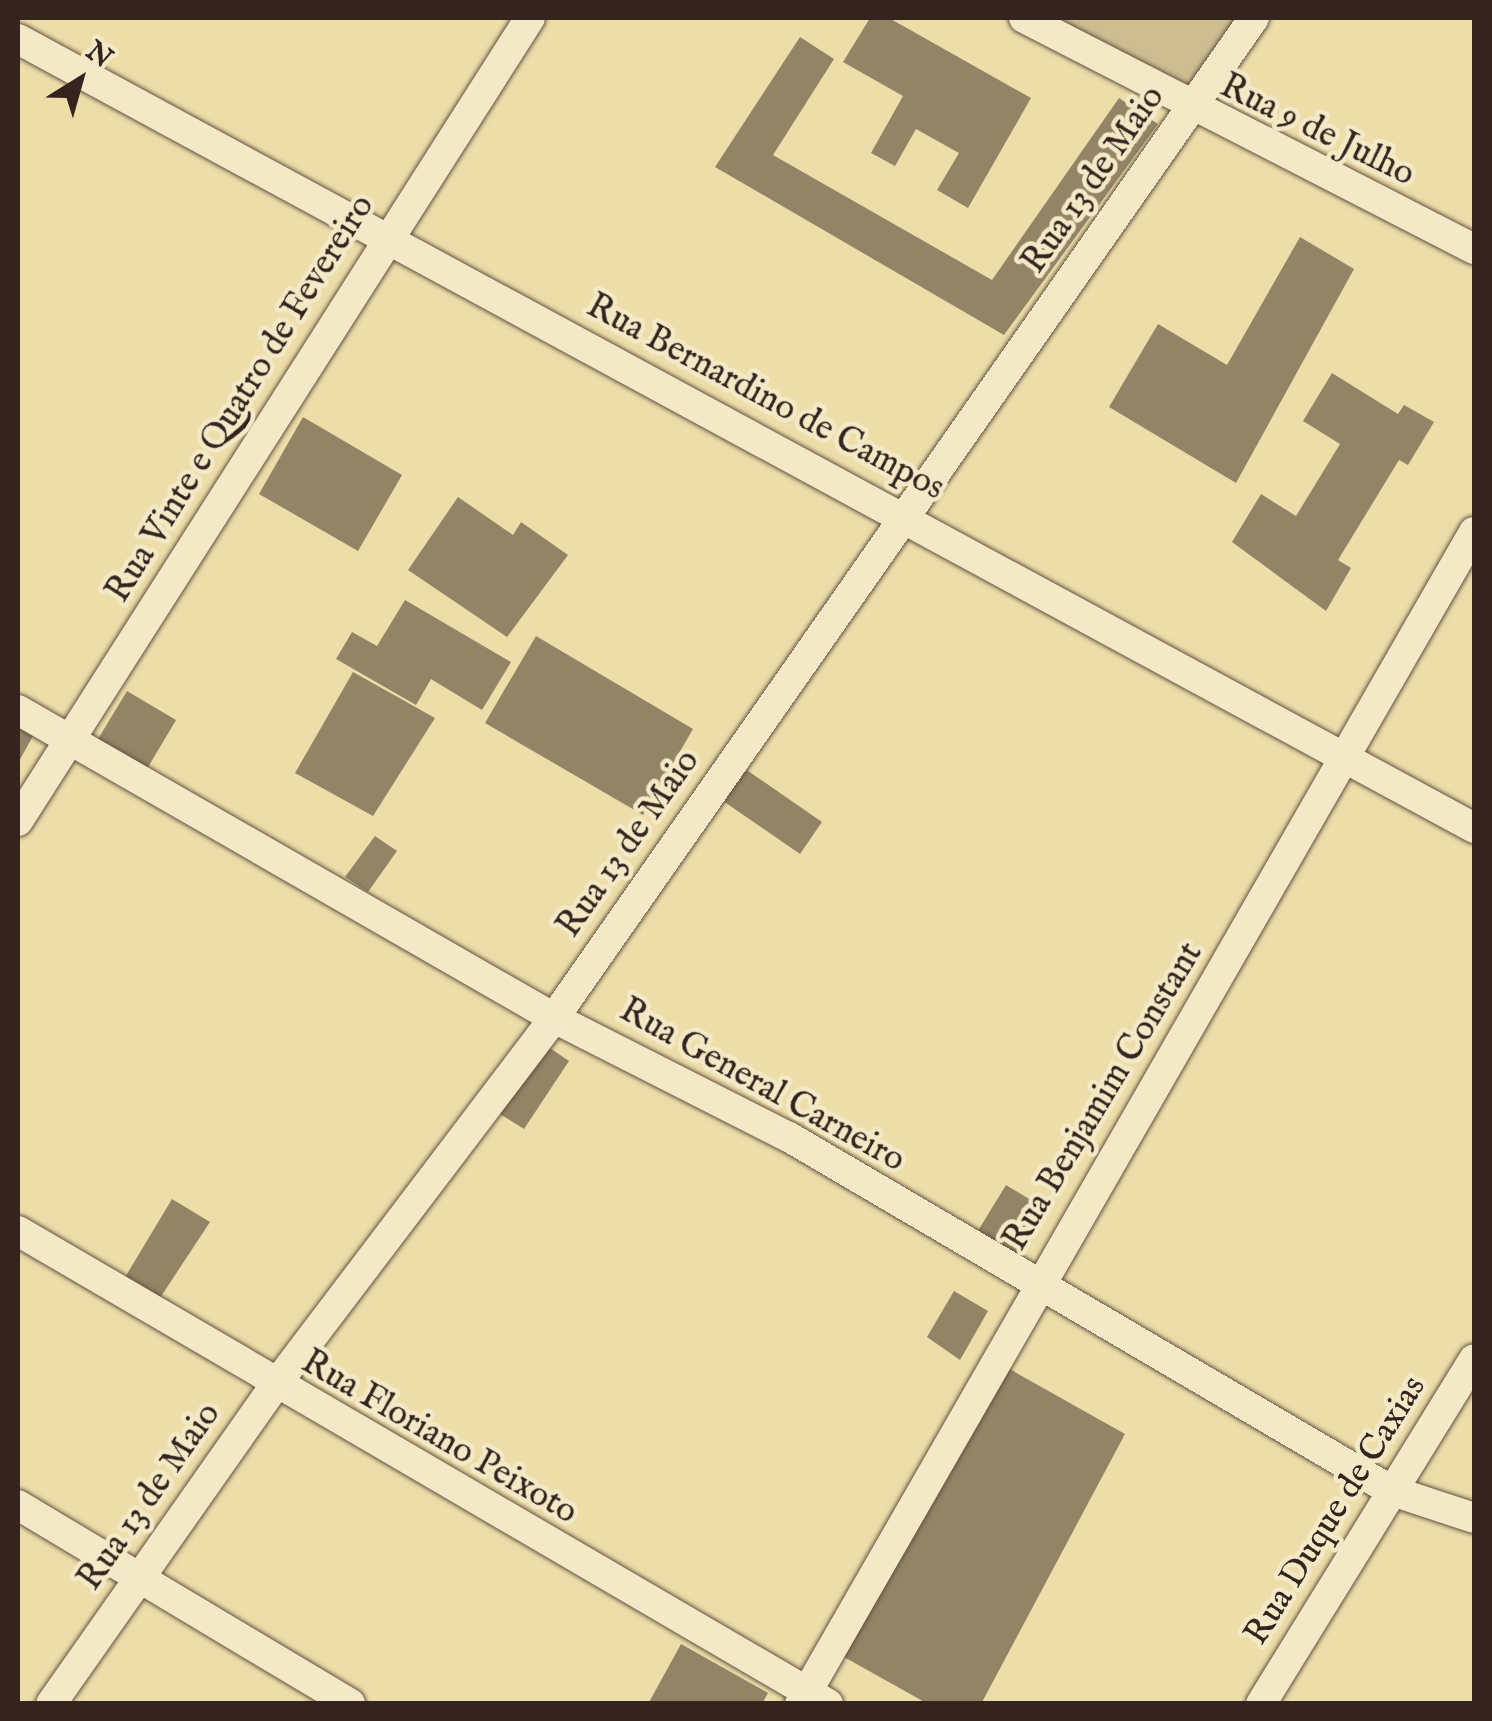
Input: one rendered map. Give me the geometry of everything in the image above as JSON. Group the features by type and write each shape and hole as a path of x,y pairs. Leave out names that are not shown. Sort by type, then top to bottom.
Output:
{"street":[{"name":"Rua Vinte e Quatro de Fevereiro","path":"18,822 530,18"},
{"name":"Rua 9 de Julho","path":"1024,18 1189,110 1474,249"},
{"name":"Rua 13 de Maio","path":"51,1704 274,1387 554,1018 1254,18"},
{"name":"Rua Bernardino de Campos","path":"18,39 384,242 905,512 1474,828"},
{"name":"Rua Benjamim Constant","path":"811,1700 1034,1286 1351,760 1474,532"},
{"name":"Rua General Carneiro","path":"18,710 554,1018 789,1137 1034,1286 1392,1491 1474,1518"},
{"name":"Rua Floriano Peixoto","path":"18,1232 274,1387 811,1700"},
{"name":"Rua Duque de Caxias","path":"1261,1704 1474,1358"},
{"path":"18,1505 350,1704"}],"shaded area":[{"path":"1024,18 1254,18 1189,110"}],"building":[{"path":"870,18 889,18 1031,98 968,208 937,190 959,153 916,129 895,166 871,153 903,96 843,62"},
{"path":"800,37 834,59 773,155 992,280 1119,98 1158,124 1004,335 715,167"},
{"path":"1300,237 1354,269 1236,483 1109,407 1158,324 1227,365"},
{"path":"1332,373 1398,414 1404,405 1434,422 1408,465 1399,460 1338,560 1351,568 1326,611 1232,542 1261,494 1296,516 1340,444 1303,421"},
{"path":"303,417 402,475 358,551 259,494"},
{"path":"458,497 513,535 521,522 568,555 507,637 408,570"},
{"path":"405,600 511,662 482,710 431,679 416,705 336,659 352,632 377,646"},
{"path":"536,636 693,729 643,815 485,723"},
{"path":"353,672 435,718 373,816 295,773"},
{"path":"127,691 176,720 144,774 95,744"},
{"path":"18,727 33,736 18,763"},
{"path":"738,764 822,822 800,854 716,796"},
{"path":"375,836 397,851 368,892 345,877"},
{"path":"544,1044 569,1061 524,1129 495,1111"},
{"path":"1006,1185 1049,1211 1018,1262 976,1234"},
{"path":"172,1199 210,1222 156,1304 121,1284"},
{"path":"954,1291 988,1311 960,1360 927,1337"},
{"path":"1006,1367 1125,1434 981,1704 928,1704 844,1657"},
{"path":"681,1644 768,1693 762,1704 648,1704"}]}
